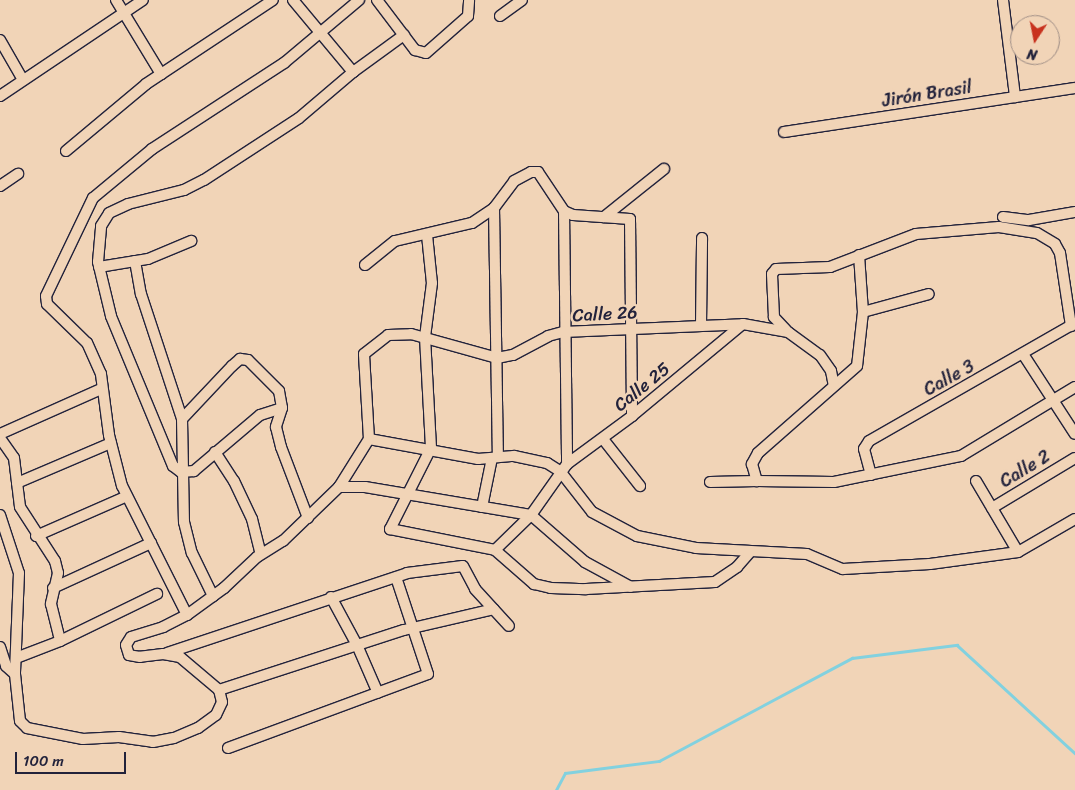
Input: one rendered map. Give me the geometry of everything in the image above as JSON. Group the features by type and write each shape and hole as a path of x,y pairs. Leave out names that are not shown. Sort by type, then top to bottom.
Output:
{"street":[{"path":"116,0 161,74"},
{"path":"0,96 143,0"},
{"path":"66,151 161,74 273,0"},
{"path":"293,0 353,72"},
{"path":"187,615 127,496 111,443 101,388 101,374 86,343 47,304 46,296 89,204 152,149 284,63 359,0"},
{"path":"377,0 415,50 426,53 468,16 468,0"},
{"path":"500,16 522,0"},
{"path":"1003,0 1015,96"},
{"path":"282,408 260,415 194,471 181,472 172,466 110,316 99,267 101,226 108,213 128,204 184,190 204,180 299,118 353,72 404,36"},
{"path":"0,40 23,80"},
{"name":"Jirón Brasil","path":"784,132 1075,88"},
{"path":"604,217 664,169"},
{"path":"365,265 395,241 427,236 472,222 494,208 514,181 531,172 538,172 564,211 563,468 592,512 637,536 696,548 807,554 843,569 930,564 1018,552 1075,519"},
{"path":"0,186 18,174"},
{"path":"482,507 495,458 497,358 494,208"},
{"path":"564,211 630,219 633,328 632,416"},
{"path":"1003,217 1029,220 1075,212"},
{"path":"1029,220 1031,232"},
{"path":"788,332 774,318 772,274 776,269 830,266 916,234 999,228 1031,232 1047,237 1060,253 1073,325"},
{"path":"427,236 432,283 425,337 431,448 390,529 495,550 528,579 551,588 631,587 715,582 737,567 750,552"},
{"path":"701,325 702,238"},
{"path":"99,267 135,261 191,241"},
{"path":"757,481 752,464 758,453 857,366 863,312 859,255"},
{"path":"135,261 141,294 182,418 181,472 184,522 192,553 213,596"},
{"path":"863,312 929,294"},
{"path":"1073,325 1075,315"},
{"name":"Calle 26","path":"497,358 513,354 548,336 563,332 743,324 788,332 820,355 831,371 834,386"},
{"name":"Calle 25","path":"563,468 632,416 743,324"},
{"name":"Calle 3","path":"871,475 864,449 867,443 1073,325"},
{"path":"497,358 425,337 398,333 388,335 364,354 369,439 339,487 283,541 261,554 213,596 187,615 163,627 131,638 126,645 129,654 140,657 163,654 241,631 331,597 396,577 463,566 475,589 509,626"},
{"path":"1023,354 1075,434"},
{"path":"182,418 240,359 248,360 279,391 282,408 276,427 280,447 308,518"},
{"path":"710,482 834,482 961,456 1075,387"},
{"path":"0,434 101,388"},
{"path":"0,438 14,458 20,507 36,536 55,561 58,573 53,588 52,614 60,641"},
{"path":"369,439 431,448 478,459 514,456 563,468"},
{"path":"603,439 640,486"},
{"path":"17,483 111,443"},
{"path":"215,452 234,481 252,519 261,554"},
{"name":"Calle 2","path":"992,508 1075,458"},
{"path":"495,550 531,515 563,468"},
{"path":"976,482 1018,552"},
{"path":"339,487 365,487 531,515 585,562 631,587"},
{"path":"36,536 127,496"},
{"path":"0,515 19,573 15,674 20,721 27,728 83,739 119,737 152,742 174,738 198,728 216,715 222,702 219,690 187,661 163,654"},
{"path":"53,588 151,543"},
{"path":"228,748 428,674 396,577"},
{"path":"16,658 60,641 157,594"},
{"path":"331,597 357,645 378,693"},
{"path":"219,690 413,628 494,609"},
{"path":"0,647 6,666 15,674"}],"waterway":[{"path":"556,790 565,773 659,761 852,658 957,645 1075,753"}]}
